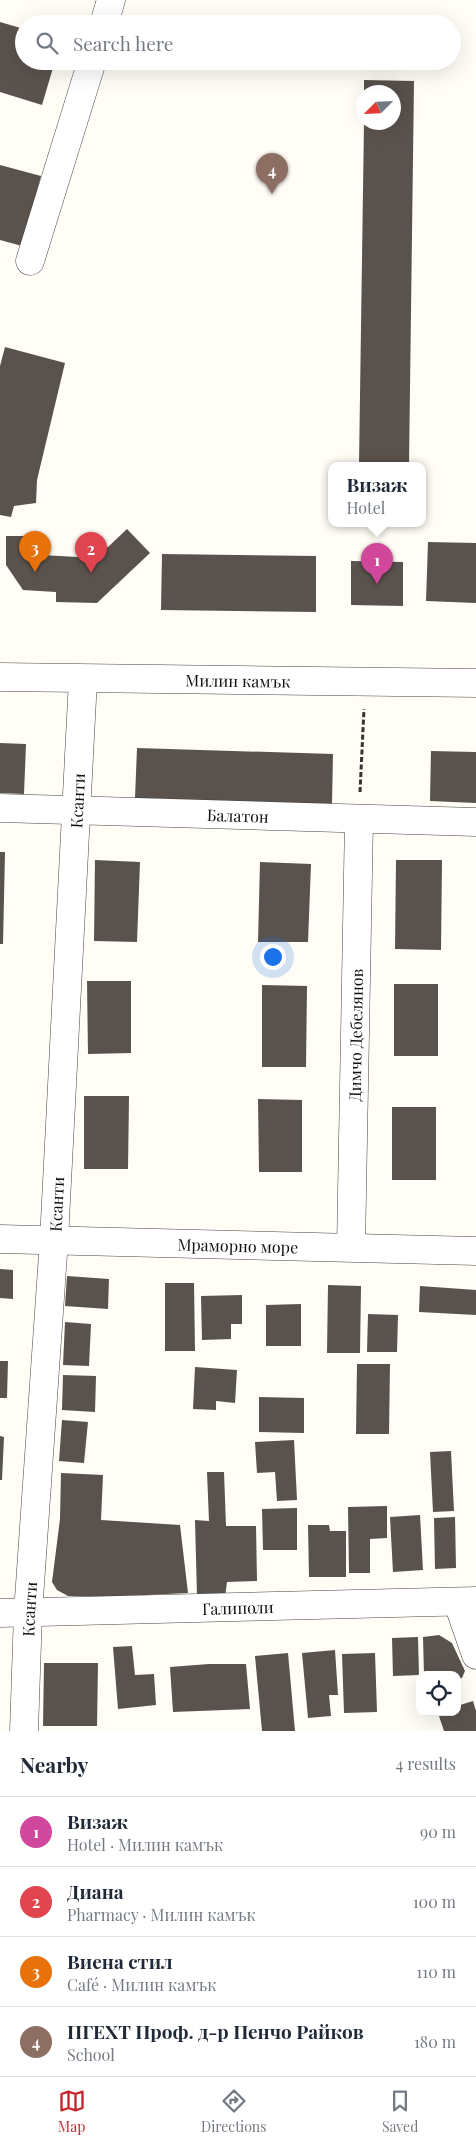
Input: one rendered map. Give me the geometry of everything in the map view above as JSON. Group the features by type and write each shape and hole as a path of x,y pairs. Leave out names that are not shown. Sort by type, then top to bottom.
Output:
{"street":[{"path":"107,15 111,0"},
{"path":"30,261 89,70"},
{"name":"Милин камък","path":"0,677 476,683"},
{"name":"Ксанти","path":"24,1731 28,1613 54,1240 83,679"},
{"name":"Балатон","path":"0,808 476,822"},
{"name":"Димчо Дебелянов","path":"351,1248 359,820"},
{"name":"Мраморно море","path":"0,1239 476,1251"},
{"path":"467,1602 476,1655"},
{"name":"Галиполи","path":"0,1614 467,1602"}],"path":[{"path":"359,820 364,681"}],"building":[{"path":"0,22 15,26 15,70 52,70 42,105 0,92"},
{"path":"364,80 414,81 409,462 359,462 364,130 401,130 401,85 364,85"},
{"path":"0,165 41,176 22,246 0,240"},
{"path":"5,347 65,363 37,480 36,503 14,506 11,517 0,515 0,366"},
{"path":"127,529 150,553 97,603 56,602 56,592 23,590 6,565 6,536 39,536 41,555 78,557 77,550 108,547"},
{"path":"428,542 476,543 476,603 426,601"},
{"path":"162,554 316,556 316,612 161,610"},
{"path":"351,561 403,562 403,606 351,605"},
{"path":"0,743 26,744 24,794 0,793"},
{"path":"137,748 333,754 332,804 135,798"},
{"path":"431,751 476,752 476,803 430,801"},
{"path":"0,852 5,852 3,944 0,944"},
{"path":"95,860 140,862 137,942 94,941"},
{"path":"396,860 442,860 441,950 395,949"},
{"path":"260,862 311,864 308,942 258,942"},
{"path":"87,981 131,981 131,1053 88,1054"},
{"path":"394,984 438,984 438,1056 394,1056"},
{"path":"262,985 307,986 306,1067 262,1067"},
{"path":"84,1096 129,1096 128,1169 84,1169"},
{"path":"258,1099 302,1100 302,1172 259,1172"},
{"path":"392,1107 436,1107 436,1180 392,1180"},
{"path":"0,1269 13,1270 13,1299 0,1298"},
{"path":"67,1276 109,1279 108,1309 65,1306"},
{"path":"165,1283 194,1283 195,1351 165,1351"},
{"path":"328,1285 361,1286 360,1353 327,1353"},
{"path":"420,1286 476,1290 476,1315 419,1312"},
{"path":"242,1295 242,1324 231,1324 231,1339 202,1340 201,1296"},
{"path":"301,1304 301,1346 266,1346 266,1305"},
{"path":"368,1314 398,1315 397,1352 367,1352"},
{"path":"65,1322 91,1324 89,1366 63,1365"},
{"path":"0,1361 8,1361 7,1398 0,1398"},
{"path":"357,1364 390,1364 389,1434 356,1434"},
{"path":"195,1367 237,1370 235,1403 216,1401 216,1410 193,1409"},
{"path":"63,1375 96,1376 95,1412 62,1410"},
{"path":"259,1397 304,1398 304,1433 259,1432"},
{"path":"62,1420 88,1422 84,1463 59,1461"},
{"path":"0,1436 4,1437 2,1480 0,1480"},
{"path":"294,1440 297,1500 277,1501 275,1472 257,1473 255,1442"},
{"path":"451,1451 454,1511 433,1512 430,1452"},
{"path":"207,1472 224,1472 226,1526 256,1526 257,1581 227,1582 225,1597 197,1596 195,1520 209,1521"},
{"path":"61,1473 103,1475 101,1520 180,1525 188,1593 105,1597 68,1596 57,1590 52,1582 60,1519"},
{"path":"387,1506 387,1538 370,1539 370,1573 349,1573 348,1507"},
{"path":"297,1508 297,1550 263,1550 262,1509"},
{"path":"420,1515 423,1570 393,1572 390,1517"},
{"path":"455,1517 456,1568 435,1569 434,1518"},
{"path":"308,1525 329,1525 330,1531 346,1531 346,1577 309,1577"},
{"path":"439,1635 452,1643 465,1671 462,1678 461,1671 424,1671 423,1637"},
{"path":"418,1637 419,1671 416,1671 416,1675 393,1676 392,1638"},
{"path":"132,1646 135,1675 154,1674 156,1705 118,1709 113,1647"},
{"path":"335,1650 338,1695 329,1695 331,1716 308,1718 302,1653"},
{"path":"288,1653 295,1731 262,1731 255,1656"},
{"path":"375,1653 377,1712 344,1713 342,1654"},
{"path":"44,1663 98,1663 97,1726 43,1726"},
{"path":"246,1664 250,1709 173,1712 170,1667"},
{"path":"473,1701 476,1711 476,1731 444,1731 439,1716 461,1716 461,1705"}],"place":[{"name":"ПГЕХТ Проф. д-р Пенчо Райков","path":"272,194"},
{"name":"Виена стил","path":"35,572"},
{"name":"Диана","path":"91,573"},
{"name":"Визаж","path":"377,584"}]}
